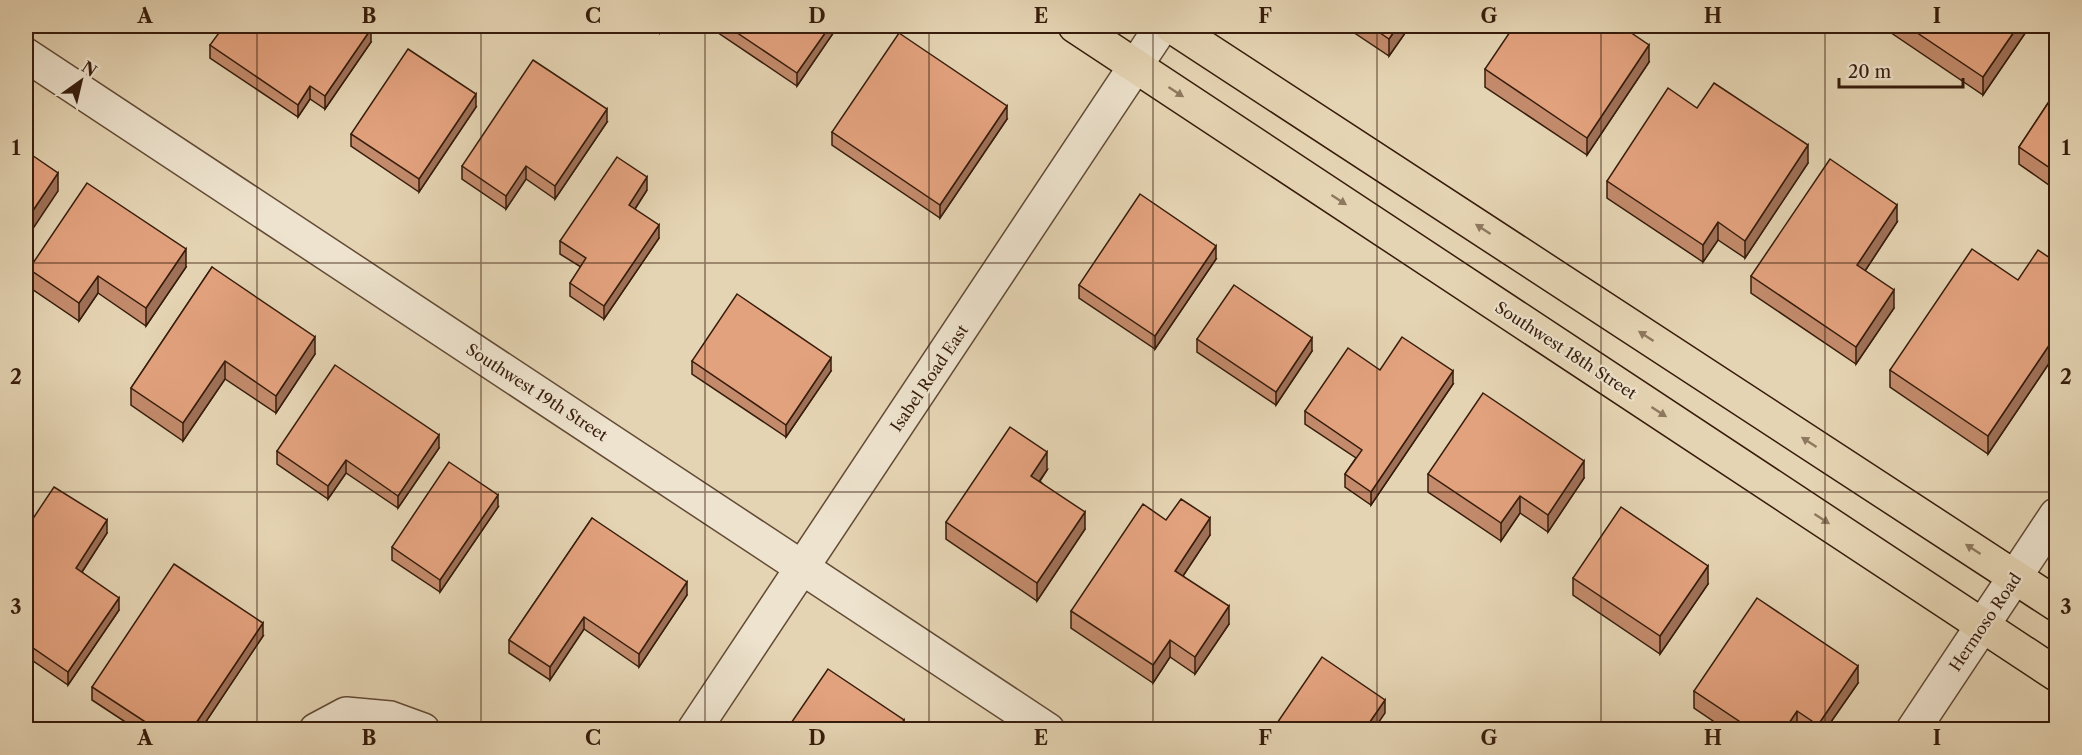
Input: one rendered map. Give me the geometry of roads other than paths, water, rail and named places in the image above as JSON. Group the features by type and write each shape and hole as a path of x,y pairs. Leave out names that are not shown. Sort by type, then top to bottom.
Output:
{"main road":[{"name":"Southwest 18th Street","path":"1075,26 2056,674"},
{"path":"1171,26 2056,604"}],"street":[{"name":"Isabel Road East","path":"694,729 1162,26"},
{"name":"Southwest 19th Street","path":"26,55 1048,729"},
{"name":"Hermoso Road","path":"1913,729 2056,515"},
{"path":"316,729 346,714 390,718 423,729"}]}
